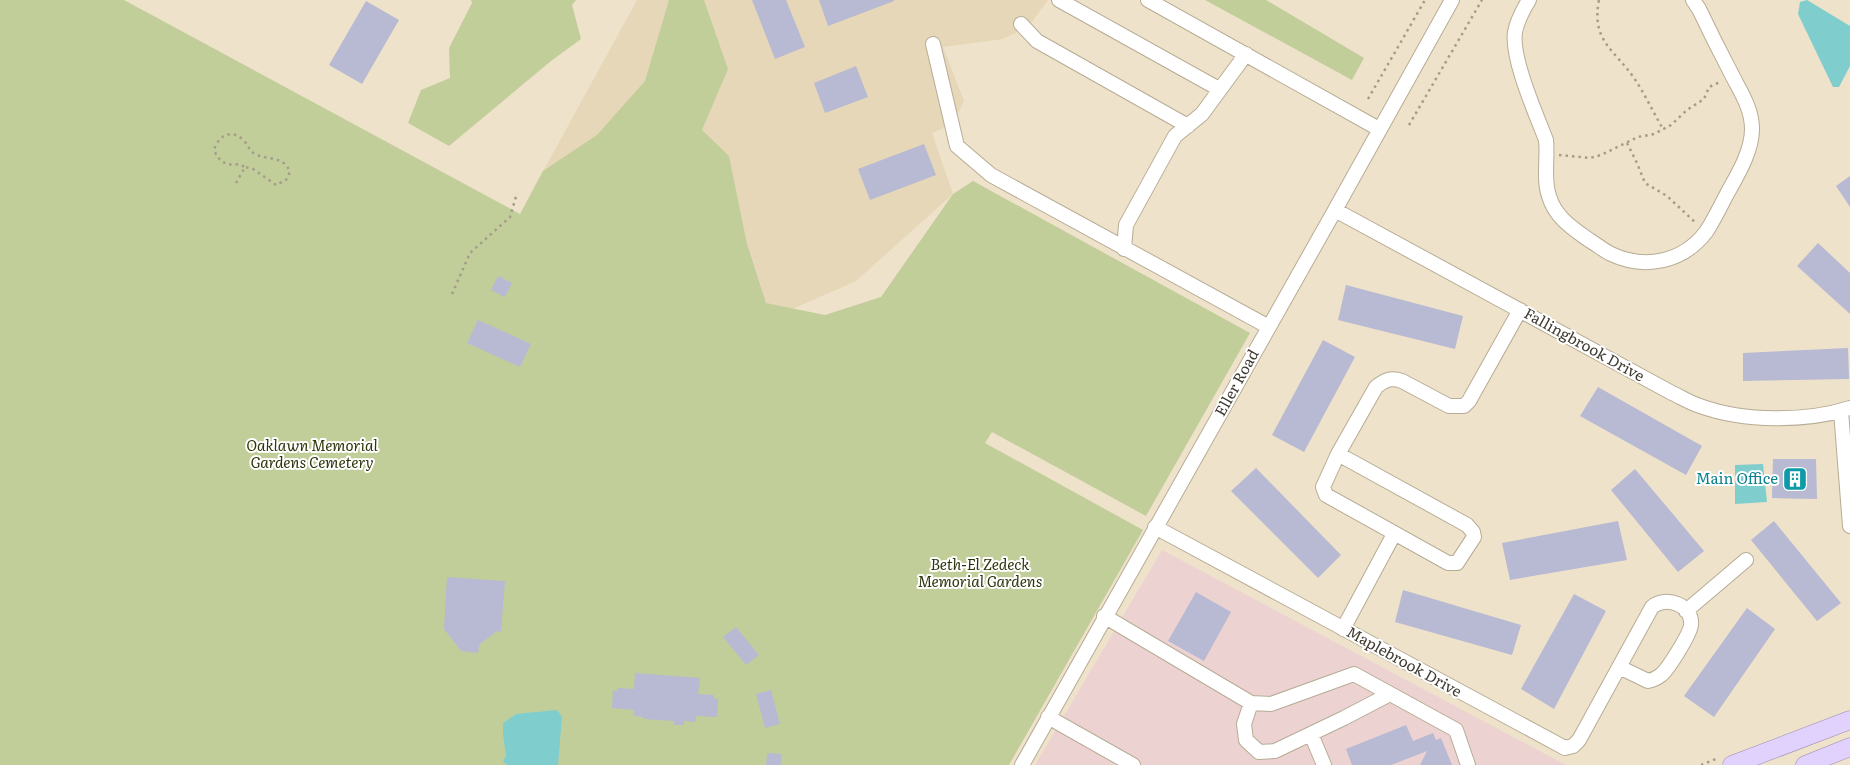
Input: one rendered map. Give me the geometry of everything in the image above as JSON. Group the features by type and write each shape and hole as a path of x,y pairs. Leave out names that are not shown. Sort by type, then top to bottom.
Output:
{"main road":[{"path":"1732,765 1850,720"},
{"path":"1805,765 1850,748"}],"street":[{"path":"1059,0 1219,89"},
{"path":"1148,0 1380,128"},
{"name":"Eller Road","path":"1022,765 1104,616 1269,327 1452,0"},
{"path":"1526,1 1515,32 1516,56 1546,140 1548,196 1555,210 1569,226 1610,254 1634,261 1657,262 1684,254 1704,234 1736,179 1749,149 1752,130 1747,104 1699,9 1692,0"},
{"path":"1020,24 1037,41 1188,126"},
{"path":"933,44 957,146 991,175 1269,327"},
{"path":"1124,249 1126,225 1175,136 1202,114 1246,54"},
{"name":"Fallingbrook Drive","path":"1335,210 1699,406 1735,415 1776,418 1809,416 1846,409"},
{"path":"1338,454 1466,525 1473,532 1474,537 1457,562 1448,563 1394,534 1338,502 1324,492 1323,487 1338,454 1376,387 1385,380 1394,378 1449,406 1464,406 1469,401 1520,310"},
{"path":"1846,409 1850,526"},
{"name":"Maplebrook Drive","path":"1155,527 1565,748 1573,746 1579,740 1652,607 1658,602 1667,601 1682,606 1686,611"},
{"path":"1342,628 1394,534"},
{"path":"1619,667 1648,681 1662,674 1674,658 1691,627 1686,611 1746,560"},
{"path":"1104,616 1252,703 1272,704 1354,674 1456,730 1468,765"},
{"path":"1252,703 1244,724 1246,740 1259,752 1275,751 1390,694"},
{"path":"1048,717 1133,765"},
{"path":"1311,734 1324,765"}],"path":[{"path":"1368,99 1424,0"},
{"path":"1409,125 1482,0"},
{"path":"1599,0 1597,23 1605,43 1636,80 1663,129"},
{"path":"1547,154 1590,158 1663,129 1672,125 1687,110 1704,99 1709,88 1732,76"},
{"path":"231,133 239,136 251,152 269,159 280,160 287,164 290,172 286,180 276,184 253,169 244,167 239,164 224,163 217,158 214,150 217,141 223,135 231,133"},
{"path":"1627,143 1638,163 1645,183 1666,196 1704,234"},
{"path":"236,183 244,167"},
{"path":"452,294 470,253 510,217 517,193"}],"shaded area":[{"path":"637,0 1048,0 1028,27 1003,39 943,47 964,101 953,124 932,133 953,194 856,281 763,322 530,195"},
{"path":"1162,550 1566,765 1035,765"}],"green space":[{"name":"Oaklawn Memorial Gardens Cemetery","path":"0,0 124,0 520,214 543,171 597,135 645,81 669,0 704,0 728,69 702,130 729,156 747,244 766,303 825,315 881,297 953,194 973,181 1250,333 1146,516 992,432 985,443 1143,530 1009,765 0,765"},
{"path":"471,0 576,0 572,5 581,39 551,61 449,146 408,123 421,90 450,78 449,48 472,3"},
{"path":"1205,0 1266,0 1364,58 1352,80"}],"water":[{"path":"1807,0 1850,26 1850,66 1839,87 1833,87 1798,14 1800,2"},
{"path":"1763,464 1767,502 1735,504 1735,465"},
{"path":"557,710 562,717 558,765 507,765 503,761 506,756 503,723 516,714"}],"building":[{"path":"752,0 786,0 805,47 775,59"},
{"path":"819,0 894,0 894,1 828,26"},
{"path":"366,1 399,20 362,84 329,65"},
{"path":"856,66 868,97 825,113 814,83"},
{"path":"924,144 936,175 870,200 858,169"},
{"path":"1850,176 1850,207 1836,186"},
{"path":"1818,243 1850,273 1850,314 1797,266"},
{"path":"498,276 512,283 505,297 491,290"},
{"path":"1346,285 1463,316 1455,349 1338,320"},
{"path":"478,320 531,344 520,367 467,343"},
{"path":"1323,340 1355,357 1304,452 1272,435"},
{"path":"1848,348 1849,379 1743,381 1743,353"},
{"path":"1598,387 1702,446 1686,475 1580,416"},
{"name":"Main Office","path":"1773,459 1816,459 1817,499 1772,498"},
{"path":"1256,468 1341,555 1318,578 1231,491"},
{"path":"1635,469 1704,551 1678,572 1611,490"},
{"path":"1618,521 1627,560 1510,580 1502,543"},
{"path":"1774,521 1841,603 1817,621 1751,540"},
{"path":"447,577 505,581 501,632 497,631 479,645 478,653 461,651 444,629"},
{"path":"1403,590 1521,625 1512,655 1395,622"},
{"path":"1196,592 1231,612 1204,661 1168,641"},
{"path":"1574,594 1606,611 1554,709 1521,689"},
{"path":"1747,608 1775,629 1714,717 1684,696"},
{"path":"736,627 759,655 746,665 723,637"},
{"path":"635,673 700,678 698,694 714,695 714,698 718,699 717,717 696,716 695,722 684,721 684,725 674,725 674,721 643,719 643,717 634,716 634,710 612,708 613,690 617,691 617,688 634,689"},
{"path":"771,690 780,724 765,728 756,694"},
{"path":"1406,725 1413,741 1433,733 1436,740 1441,738 1452,765 1420,765 1427,751 1391,765 1352,765 1346,749"},
{"path":"767,753 782,754 781,765 766,765"}],"place":[{"name":"Main Office","path":"1795,479"}],"park label":[{"name":"Beth-El Zedeck Memorial Gardens","path":"980,574"}]}
